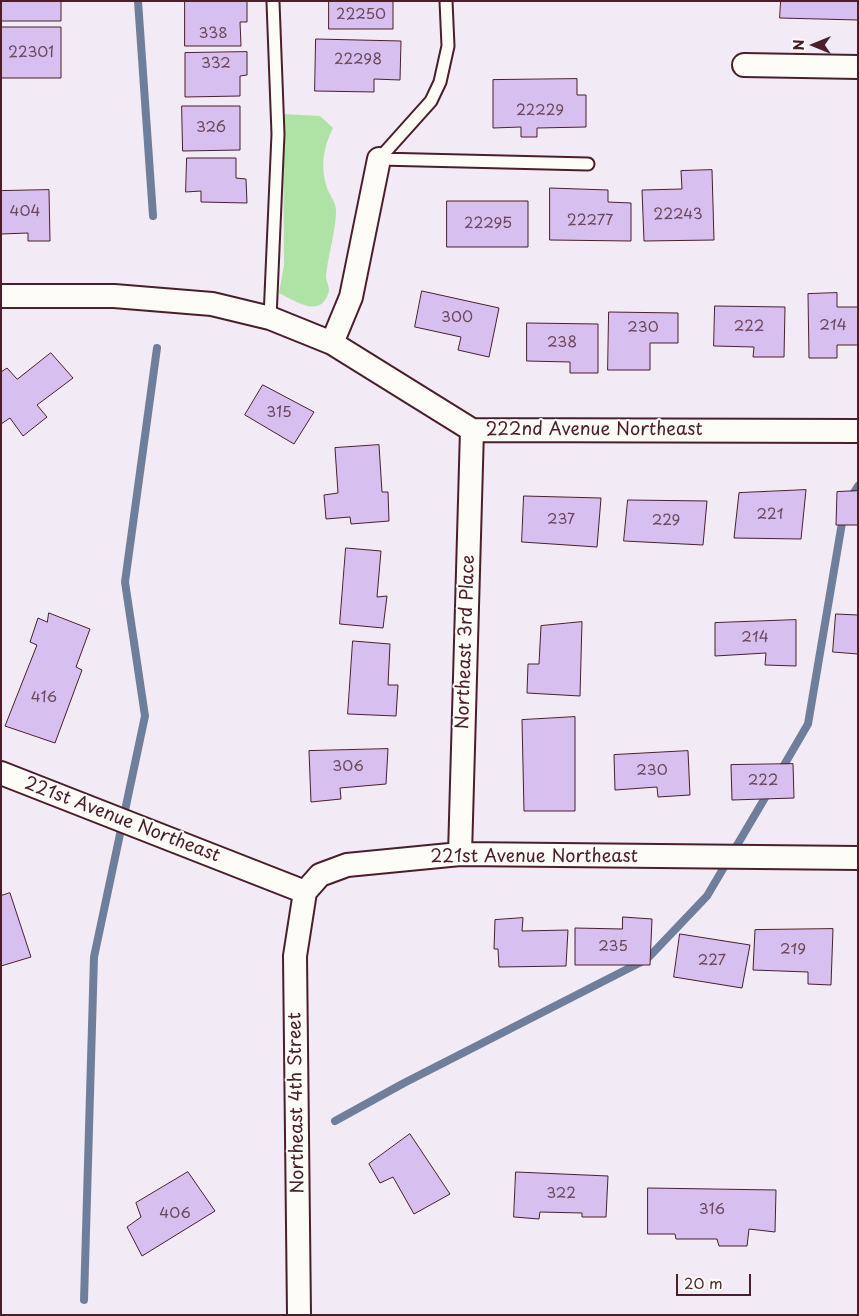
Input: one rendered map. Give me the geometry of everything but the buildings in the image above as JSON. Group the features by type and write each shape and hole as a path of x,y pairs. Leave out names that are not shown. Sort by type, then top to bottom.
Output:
{"street":[{"path":"744,65 858,67"},
{"path":"332,343 351,297 379,159"},
{"name":"222nd Avenue Northeast","path":"1,296 114,296 212,304 270,318 332,343 472,430 858,431"},
{"name":"Northeast 3rd Place","path":"460,854 472,430"},
{"name":"221st Avenue Northeast","path":"1,772 305,892 320,875 347,866 460,854 858,858"},
{"name":"Northeast 4th Street","path":"299,1315 295,956 305,892"}],"lane":[{"path":"379,159 431,101 440,82 448,46 446,1"},
{"path":"270,318 278,134 273,2"},
{"path":"379,159 588,164"}],"green space":[{"path":"283,114 320,116 333,128 325,150 323,165 327,188 336,210 326,276 329,291 325,300 320,305 307,306 300,304 279,293 284,265"}],"waterway":[{"path":"138,1 153,216"},
{"path":"84,1300 94,957 145,716 125,582 157,348"},
{"path":"850,499 858,486"},
{"path":"780,772 808,724 843,517"},
{"path":"335,1121 404,1083 647,959 707,896 769,791"}]}
